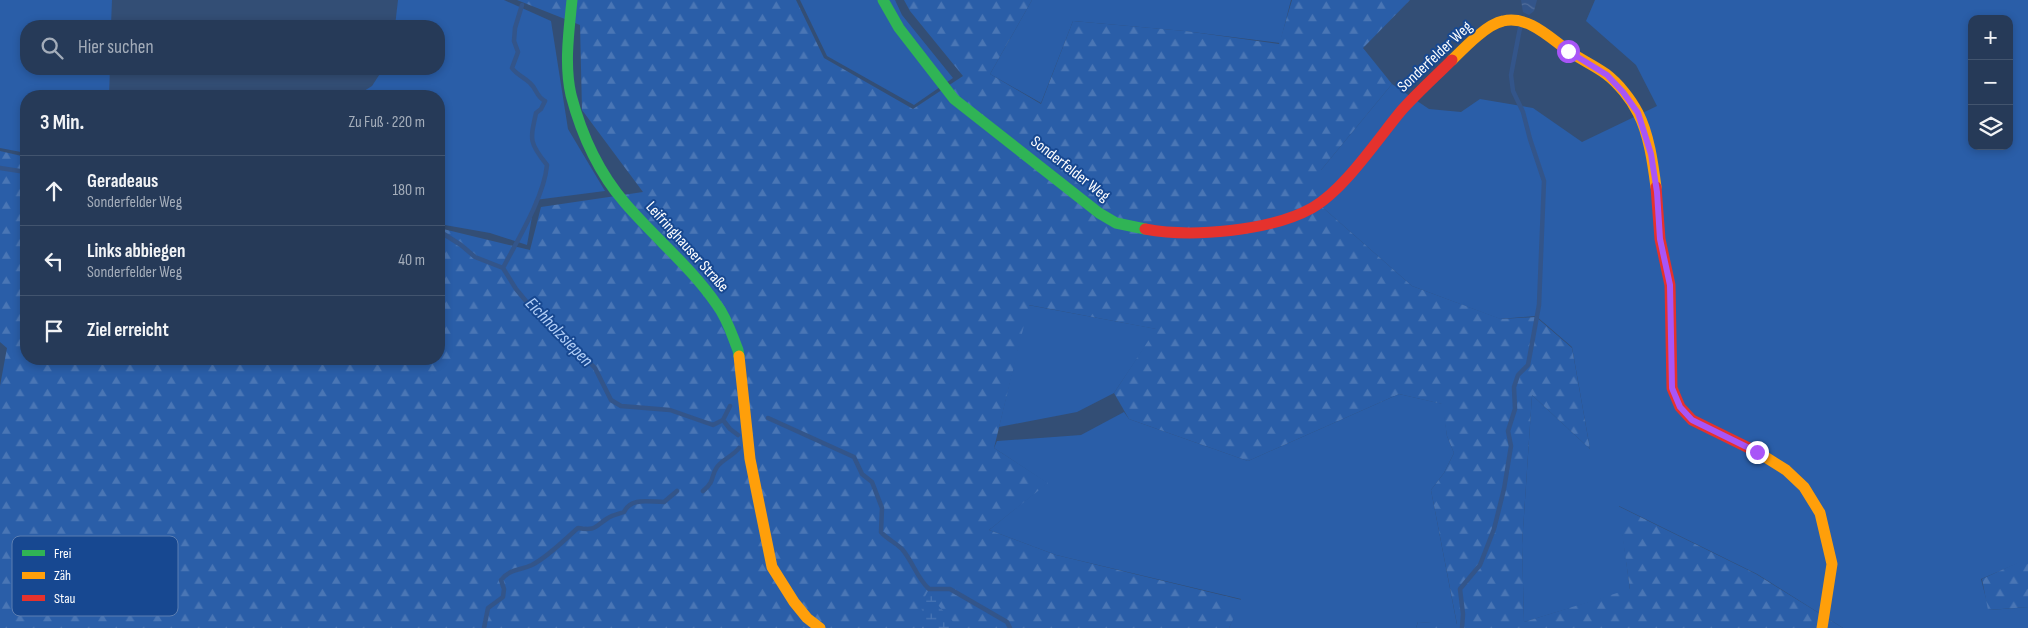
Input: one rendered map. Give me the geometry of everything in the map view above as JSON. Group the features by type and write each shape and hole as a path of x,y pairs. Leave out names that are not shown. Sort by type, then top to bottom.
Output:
{"street":[{"name":"Leifringhauser Straße","path":"572,0 567,62 571,94 583,132 600,165 624,202 704,287 718,307 728,327 738,350 750,460 772,567 794,602 807,618 820,628"},
{"name":"Sonderfelder Weg","path":"883,0 899,28 954,99 1099,213 1116,222 1162,232 1231,231 1288,219 1313,208 1344,182 1403,109 1463,49 1489,28 1501,21 1514,19 1540,29 1568,51 1607,75 1623,92 1638,113 1651,154 1657,192 1660,239 1670,285 1672,388 1680,407 1692,420 1757,452 1786,470 1804,487 1820,513 1832,564 1822,628"}],"green space":[{"path":"0,0 112,0 111,20 20,20 20,75 110,75 109,90 20,90 20,152 0,148"},
{"path":"398,0 504,0 551,21 568,129 605,191 535,200 527,245 490,233 445,225 445,90 366,90 372,86 379,75 445,75 445,20 396,20"},
{"path":"517,0 796,0 824,58 913,109 963,76 910,11 904,0 1032,0 990,74 1041,104 1073,21 1185,31 1279,44 1292,0 1410,0 1363,48 1392,84 1321,170 1321,206 1412,286 1501,319 1536,317 1572,348 1590,449 1532,395 1522,545 1524,622 1630,589 1618,506 1756,574 1843,628 1416,628 1418,622 1457,624 1431,490 1444,473 1454,453 1447,436 1442,404 1399,394 1248,461 1129,419 1114,393 1156,329 1029,305 994,448 1048,483 989,530 1056,555 1242,600 1229,628 0,628 0,386 7,348 0,342 0,151 20,156 20,365 445,365 445,229 530,250 541,207 643,192 582,110 580,25"},
{"path":"800,0 895,0 902,15 953,78 914,105 827,56"},
{"path":"1032,0 1291,0 1280,43 1184,31 1073,21 1041,103 990,74"},
{"path":"1595,0 2028,0 2028,559 1981,579 1989,610 2028,607 2028,628 1843,628 1757,574 1619,506 1630,590 1524,622 1522,545 1532,395 1590,449 1572,347 1536,316 1500,319 1412,286 1321,206 1321,170 1392,84 1429,109 1461,112 1480,99 1533,108 1582,142 1657,106 1636,65 1586,21"},
{"path":"1028,305 1157,329 1114,393 1077,412 999,427"},
{"path":"1399,394 1443,404 1447,436 1454,453 1444,473 1431,490 1457,625 1418,622 1416,628 1229,628 1241,599 1056,555 989,530 1047,483 994,448 997,441 1081,435 1124,412 1129,419 1248,461"},
{"path":"2028,558 2028,607 1988,610 1982,579"},
{"path":"929,589 938,590 936,603 959,628 922,628 924,614 920,606"}],"water":[{"path":"1521,0 1537,0 1534,11 1529,15 1523,12"}],"waterway":[{"path":"503,268 536,204 547,165 532,141 536,113 541,109 545,101 530,83 512,68 518,52 514,41 515,28 522,5"},
{"path":"1462,628 1463,614 1460,589 1480,565 1494,529 1504,489 1511,446 1508,431 1515,409 1514,387 1518,375 1528,365 1539,305 1544,181 1523,112 1513,91 1511,75 1520,28"},
{"name":"Eichholzsiepen","path":"0,168 20,171"},
{"name":"Eichholzsiepen","path":"445,235 475,257 503,268 516,289 540,318 595,368 611,400 621,406 670,410 713,425 723,420 730,406"},
{"name":"Eichholzsiepen","path":"768,418 854,457 862,474 872,482 882,508 881,532 902,549 925,585 929,589 950,589 1007,622 1010,628"},
{"path":"723,420 738,435"},
{"path":"703,491 710,484 717,467 739,448"},
{"path":"484,628 488,608 503,597 504,589 501,580 508,573 532,565 556,548 578,528 594,528 610,517 624,512 627,507 636,502 664,502 677,491"}],"traffic: fast":[{"path":"572,0 568,48 569,83 575,109 592,152 607,179 625,203 707,291 724,315 739,356"},
{"path":"883,0 899,28 954,99 1099,213 1116,223 1145,229"}],"traffic: slow":[{"path":"1452,60 1476,37 1497,23 1513,20 1522,21 1539,29 1570,52 1606,74 1628,97 1638,113 1645,130 1656,187"},
{"path":"739,356 750,459 772,567 794,602 807,618 820,628"},
{"path":"1759,453 1786,470 1804,487 1820,513 1832,564 1822,628"}],"traffic: jam":[{"path":"1145,229 1185,233 1230,231 1275,222 1312,208 1324,200 1348,177 1401,111 1452,60"},
{"path":"1656,187 1660,239 1670,285 1672,388 1680,407 1692,420 1759,453"}],"route":[{"path":"1568,51 1607,75 1623,92 1638,113 1651,154 1657,192 1660,239 1670,285 1672,388 1680,407 1692,420 1757,452"}]}
